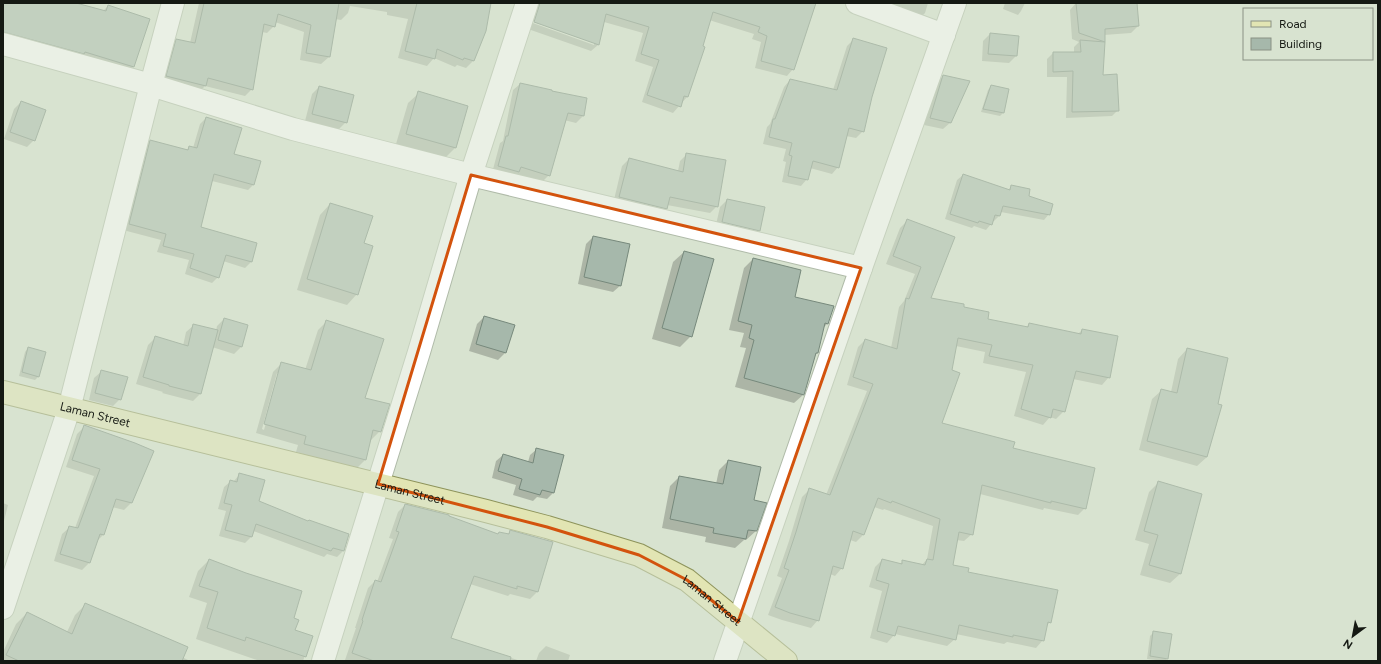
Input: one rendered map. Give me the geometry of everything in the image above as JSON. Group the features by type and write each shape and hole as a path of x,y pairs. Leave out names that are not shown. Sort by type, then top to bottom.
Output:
{"main road":[{"name":"Laman Street","path":"3,392 540,525 639,555 687,580 786,661"}],"street":[{"path":"3,608 69,409 173,3"},
{"path":"323,661 419,352 471,175 527,3"},
{"path":"857,3 944,35"},
{"path":"725,661 861,268 955,3"},
{"path":"3,44 151,85 293,129 471,175 861,268"}],"highlighted area":[{"path":"471,175 861,268 738,622 687,580 639,555 547,527 378,484"}],"building":[{"path":"3,3 76,3 106,11 108,5 150,19 134,67 85,52 84,54 3,32"},
{"path":"204,3 339,3 330,57 306,53 311,25 278,14 275,27 264,24 253,90 208,78 206,86 166,76 176,39 195,43"},
{"path":"417,3 491,3 486,31 474,61 464,58 463,60 437,49 435,59 405,51"},
{"path":"540,3 816,3 794,70 761,61 767,36 758,32 760,27 713,12 703,46 705,47 688,97 684,96 681,107 647,95 659,60 641,54 649,27 606,14 599,45 534,22"},
{"path":"1076,3 1137,3 1139,26 1105,29 1105,42 1079,33"},
{"path":"990,33 1019,36 1017,56 988,54"},
{"path":"853,38 887,48 872,97 864,132 849,128 839,168 813,161 808,180 788,176 792,156 789,155 792,143 769,137 773,119 775,119 790,79 837,90"},
{"path":"1080,40 1105,42 1103,75 1117,74 1119,111 1072,112 1073,71 1053,72 1053,52 1081,52"},
{"path":"943,75 970,81 951,123 930,118"},
{"path":"520,83 587,98 584,116 568,113 550,176 521,167 519,172 498,166 506,136 508,136"},
{"path":"991,85 1009,89 1004,113 983,109"},
{"path":"319,86 354,95 347,123 312,114"},
{"path":"418,91 468,106 456,148 406,134"},
{"path":"21,101 46,110 35,141 10,132"},
{"path":"206,117 242,128 234,154 261,161 254,185 214,174 201,227 257,243 252,262 226,255 219,278 190,268 194,254 163,246 166,234 129,224 150,140 188,150 189,146 197,148"},
{"path":"686,153 726,160 718,207 670,197 667,209 619,197 629,158 683,172"},
{"path":"963,174 1010,190 1011,185 1030,189 1029,196 1053,204 1050,215 1003,206 1000,216 995,215 992,225 979,221 978,223 950,214"},
{"path":"727,199 765,207 760,231 722,222"},
{"path":"330,203 373,216 364,243 373,246 358,295 307,279"},
{"path":"907,219 955,237 931,298 964,304 964,307 989,312 988,319 1028,327 1029,323 1081,334 1082,329 1118,336 1110,378 1076,371 1065,412 1053,409 1051,418 1021,409 1033,365 989,356 992,345 958,338 952,370 960,373 942,423 1015,442 1013,448 1095,468 1086,509 1051,501 1051,503 982,485 973,535 959,532 953,565 969,568 968,572 1058,590 1051,623 1048,622 1044,641 1013,635 1013,637 959,625 956,640 898,626 895,636 877,631 889,584 876,580 882,559 902,564 902,560 925,565 927,559 933,560 940,519 892,501 891,503 878,498 864,535 853,531 843,569 833,566 819,621 775,607 789,570 784,568 809,488 830,495 873,384 853,377 865,339 897,349 906,298 909,299 921,267 893,256"},
{"path":"593,236 630,244 621,286 584,277"},
{"path":"684,251 714,259 692,337 662,328"},
{"path":"753,258 801,270 795,297 834,306 828,324 825,323 818,353 816,353 804,395 744,378 754,340 749,338 752,325 738,321"},
{"path":"484,316 515,325 506,353 476,344"},
{"path":"224,318 248,325 242,347 218,340"},
{"path":"326,320 384,339 365,398 390,404 381,432 373,430 366,460 304,444 306,436 264,424 281,362 311,370"},
{"path":"193,324 218,330 201,394 169,386 143,377 155,336 188,346"},
{"path":"28,347 46,352 39,377 22,372"},
{"path":"1187,348 1228,358 1218,404 1222,405 1207,457 1147,441 1161,389 1177,393"},
{"path":"101,370 128,377 121,400 95,393"},
{"path":"84,425 154,451 132,503 116,499 104,535 100,534 90,563 60,554 69,526 78,528 100,469 72,460"},
{"path":"536,448 564,455 554,493 542,490 540,495 519,489 522,479 498,471 503,454 533,463"},
{"path":"728,460 761,467 754,500 767,503 757,531 748,530 746,539 713,533 714,528 670,519 679,476 723,484"},
{"path":"239,473 265,480 259,501 308,521 309,520 349,534 344,551 333,548 331,551 256,524 252,537 225,530 232,505 224,503 230,480 237,482"},
{"path":"1158,481 1202,494 1181,574 1149,565 1158,535 1144,531"},
{"path":"405,504 449,515 498,534 499,532 509,534 510,530 553,542 538,592 517,586 517,589 474,576 451,638 511,657 510,661 374,661 352,653 375,580 381,582 399,532 396,531"},
{"path":"209,559 302,591 294,618 299,620 295,630 313,636 306,657 246,637 245,641 207,628 218,592 199,586"},
{"path":"85,603 188,647 182,661 19,661 6,655 27,612 72,634"},
{"path":"1153,631 1172,634 1168,659 1150,656"}]}
